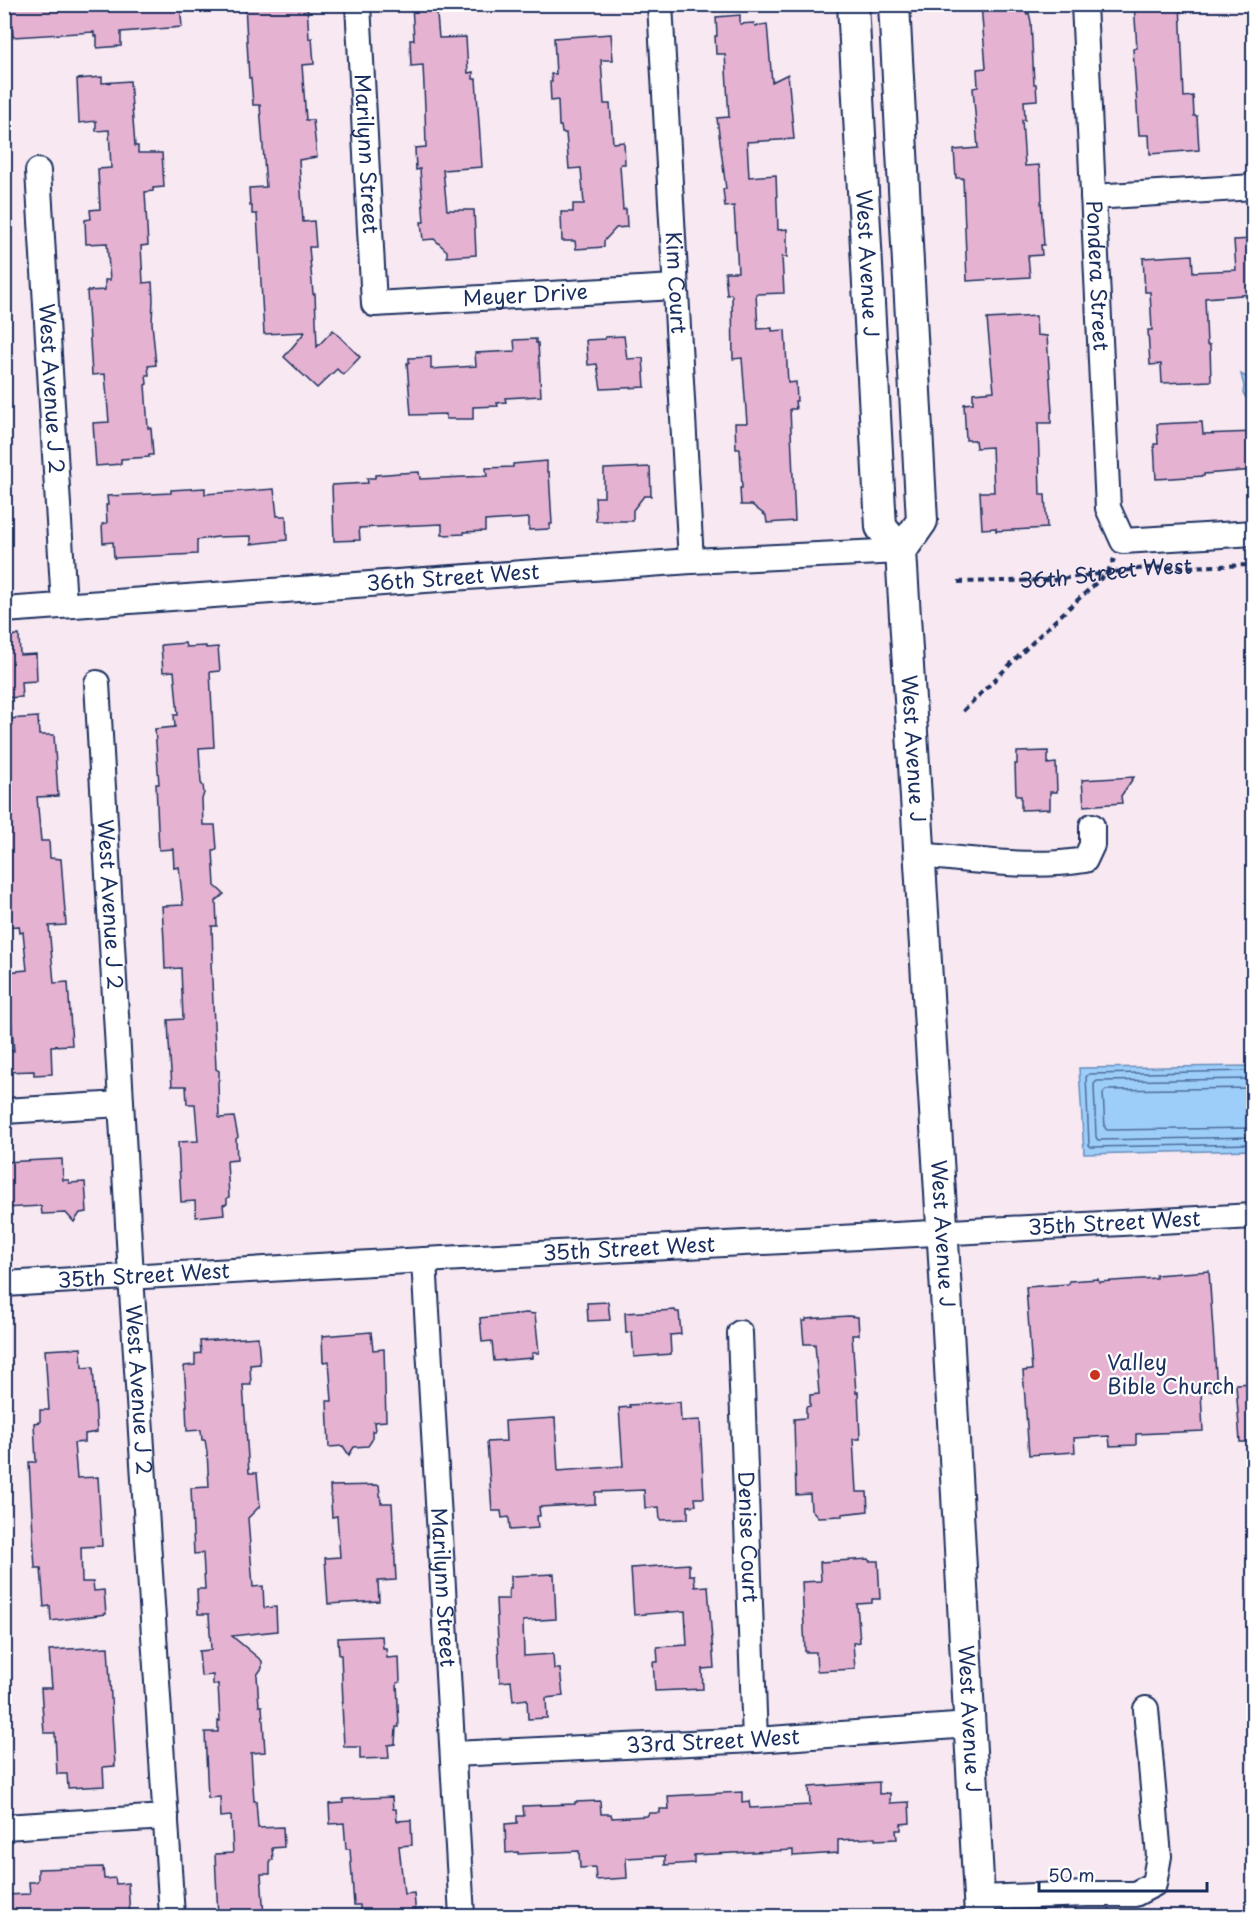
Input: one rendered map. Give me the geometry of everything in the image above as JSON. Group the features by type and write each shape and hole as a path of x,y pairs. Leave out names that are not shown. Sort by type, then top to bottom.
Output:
{"main road":[{"name":"West Avenue J","path":"853,4 881,527 901,551 943,1232 979,1907"},
{"name":"West Avenue J","path":"894,4 922,521 901,551"}],"street":[{"name":"Marilynn Street","path":"358,4 374,304"},
{"name":"Kim Court","path":"660,4 691,561"},
{"name":"Pondera Street","path":"1084,4 1108,508 1123,541"},
{"name":"West Avenue J 2","path":"38,171 64,605"},
{"path":"1094,196 1254,187"},
{"name":"Meyer Drive","path":"374,304 675,287"},
{"name":"36th Street West","path":"1123,541 1254,533"},
{"name":"36th Street West","path":"4,610 691,561 901,551"},
{"name":"West Avenue J 2","path":"97,683 131,1276 172,1917"},
{"path":"920,855 1062,864 1086,860 1092,845 1092,826"},
{"path":"4,1112 121,1104"},
{"name":"35th Street West","path":"4,1284 1254,1216"},
{"name":"Marilynn Street","path":"424,1260 462,1917"},
{"name":"Denise Court","path":"740,1333 754,1740"},
{"path":"979,1907 1087,1894 1135,1894 1154,1884 1158,1856 1146,1709"},
{"name":"33rd Street West","path":"453,1754 754,1740 970,1725"},
{"path":"4,1827 166,1817"}],"path":[{"path":"963,711 1047,628 1107,573 1123,541"},
{"name":"36th Street West","path":"957,582 1052,580 1146,568 1254,565"}],"water":[{"path":"1253,368 1253,397 1247,399 1243,393 1241,374 1246,377"},
{"path":"1253,1066 1253,1150 1084,1154 1079,1068"}],"building":[{"path":"4,4 180,4 182,27 121,32 121,46 97,48 97,36 94,36 94,32 13,37 12,24 5,25"},
{"path":"245,4 307,4 309,39 312,38 314,64 302,65 306,120 313,120 317,157 299,160 303,222 314,221 316,247 309,247 313,294 315,294 317,347 333,330 360,357 343,375 337,369 317,388 284,357 305,332 264,334 257,214 252,214 249,188 266,187 260,105 253,105 251,78 249,78"},
{"path":"412,4 436,4 439,38 466,37 468,73 473,72 473,79 476,79 482,167 443,170 447,210 474,210 476,255 447,257 447,251 434,239 423,240 420,169 416,170 415,148 426,147 423,65 411,66 410,40 414,40"},
{"path":"981,4 1026,4 1031,22 1037,100 1024,101 1025,120 1022,120 1025,166 1039,165 1041,175 1044,245 1041,245 1042,255 1028,256 1030,277 967,281 963,178 956,178 954,150 978,148 973,88 978,87 977,69 986,68"},
{"path":"1134,4 1180,4 1184,97 1193,96 1199,150 1150,154 1149,135 1139,135 1133,49 1137,48"},
{"path":"740,15 740,24 754,23 755,26 767,24 772,82 788,74 794,139 747,142 749,177 776,175 778,230 787,229 787,257 782,257 784,293 756,294 758,329 785,330 788,383 796,382 796,409 790,409 795,521 767,523 766,516 752,505 741,505 740,449 736,449 735,423 747,423 742,358 733,359 732,296 727,295 725,272 738,272 734,206 725,207 723,189 726,189 717,118 729,117 725,54 716,54 715,36 717,36 716,17"},
{"path":"611,34 613,60 601,60 604,104 610,104 613,143 624,142 625,164 620,166 623,210 626,209 627,227 616,228 604,241 604,247 576,249 575,241 562,241 561,212 573,212 573,204 584,204 581,168 569,169 566,133 562,133 561,126 559,126 558,100 551,101 551,74 556,74 554,38"},
{"path":"102,77 102,83 130,81 135,146 138,146 138,153 162,153 164,187 153,188 153,191 145,192 148,245 141,246 143,283 152,282 153,299 152,323 156,365 148,366 149,375 146,375 147,384 145,385 148,428 151,428 153,455 121,459 121,464 96,466 93,423 109,422 105,374 92,375 87,291 105,290 105,280 110,280 107,243 86,244 85,220 91,219 90,210 100,209 98,169 111,168 109,130 96,131 96,121 79,123 77,79"},
{"path":"1254,239 1254,294 1205,298 1211,381 1162,383 1161,364 1150,365 1148,330 1152,330 1150,292 1145,292 1143,258 1192,255 1193,272 1236,270 1234,240"},
{"path":"1036,316 1037,335 1047,336 1052,412 1051,423 1038,423 1040,495 1045,495 1047,528 996,531 996,528 982,529 980,492 994,492 992,447 976,448 975,440 966,440 964,404 973,403 973,393 994,391 987,319"},
{"path":"624,336 627,359 643,358 645,387 601,389 597,364 588,365 586,340"},
{"path":"536,339 541,396 505,398 506,402 497,403 498,406 473,407 473,419 446,419 446,414 411,415 407,363 409,363 409,358 431,357 431,369 476,366 475,353 515,351 514,340"},
{"path":"1202,422 1203,434 1254,432 1254,470 1156,479 1154,444 1158,444 1157,424"},
{"path":"547,461 552,524 550,524 550,529 529,530 529,518 485,521 485,531 464,532 464,534 442,535 442,524 359,528 360,540 334,541 332,485 368,483 367,478 375,478 375,475 400,473 419,472 420,479 487,476 486,468 513,467 513,464"},
{"path":"650,467 651,496 644,496 633,510 633,521 596,521 595,497 604,497 604,469"},
{"path":"205,488 205,494 274,489 277,516 286,516 287,540 251,544 251,536 217,537 197,540 197,554 114,558 113,542 103,543 102,524 107,523 107,496 171,493 171,490"},
{"path":"19,635 20,655 36,654 37,681 21,682 22,697 4,698 4,636"},
{"path":"185,643 186,647 218,647 220,671 210,672 214,747 199,748 201,783 204,793 202,799 203,825 215,825 217,849 213,850 215,886 224,894 216,901 217,926 212,926 213,961 211,963 216,1069 219,1071 219,1118 234,1117 238,1137 236,1139 237,1160 227,1161 229,1197 227,1204 223,1205 224,1214 196,1217 195,1201 181,1202 178,1142 198,1141 195,1104 187,1104 186,1086 172,1086 168,1020 183,1019 181,968 165,969 162,906 183,905 179,867 174,868 173,849 159,850 156,784 159,784 155,729 175,727 174,715 178,715 174,671 163,672 161,645"},
{"path":"38,717 39,735 54,735 58,796 37,797 41,841 49,841 50,858 61,859 66,925 49,926 54,983 68,982 72,1045 51,1046 52,1074 34,1075 34,1071 4,1072 4,1051 14,1051 7,972 27,970 23,932 20,933 19,926 4,927 4,734 9,732 8,719"},
{"path":"1048,751 1048,764 1056,763 1057,792 1050,792 1050,809 1021,810 1021,796 1016,796 1017,752"},
{"path":"1134,777 1121,796 1122,803 1084,806 1082,780"},
{"path":"62,1159 63,1180 69,1180 69,1183 85,1182 87,1212 80,1213 74,1222 66,1213 42,1214 41,1206 4,1208 4,1162"},
{"path":"1209,1271 1217,1390 1201,1392 1203,1431 1136,1434 1136,1445 1110,1446 1109,1436 1074,1438 1075,1452 1029,1455 1023,1371 1032,1370 1026,1287 1069,1284 1069,1281 1098,1279 1099,1282 1156,1278 1156,1275"},
{"path":"608,1302 610,1320 588,1321 587,1303"},
{"path":"675,1310 679,1312 681,1334 670,1335 671,1354 634,1357 632,1332 626,1333 625,1313"},
{"path":"535,1314 539,1353 532,1353 532,1358 494,1361 492,1341 482,1342 480,1318"},
{"path":"858,1317 859,1335 852,1335 860,1439 853,1439 856,1492 867,1492 868,1511 842,1514 842,1516 818,1517 811,1509 810,1494 796,1495 794,1419 806,1418 806,1407 810,1406 810,1395 819,1394 815,1344 804,1344 802,1321"},
{"path":"371,1332 373,1350 384,1349 386,1421 374,1422 375,1431 372,1431 372,1440 368,1446 354,1447 349,1455 343,1446 329,1447 327,1401 332,1401 329,1361 323,1362 322,1336"},
{"path":"258,1337 260,1364 250,1365 251,1385 243,1385 249,1473 257,1473 260,1506 248,1518 253,1587 263,1586 264,1608 276,1607 277,1631 232,1636 262,1661 262,1668 257,1675 265,1752 251,1753 254,1801 256,1801 258,1828 283,1827 284,1847 272,1848 273,1860 270,1860 270,1874 261,1874 264,1917 218,1917 215,1854 233,1853 231,1816 221,1817 220,1797 208,1798 205,1732 218,1732 218,1721 220,1721 218,1684 213,1685 213,1675 201,1676 199,1651 211,1650 209,1614 198,1614 197,1589 205,1589 203,1553 194,1554 191,1488 209,1487 205,1440 202,1440 201,1430 187,1431 184,1366 195,1365 195,1354 201,1353 200,1341"},
{"path":"81,1348 82,1368 93,1367 97,1432 85,1434 85,1442 74,1443 77,1478 98,1477 102,1546 81,1547 82,1582 93,1582 94,1591 104,1590 106,1614 51,1621 50,1606 44,1607 41,1568 35,1568 29,1462 36,1462 34,1423 40,1422 40,1410 49,1410 45,1350"},
{"path":"1254,1383 1254,1442 1240,1442 1236,1384"},
{"path":"680,1402 681,1421 700,1420 704,1498 695,1498 696,1505 688,1506 688,1519 660,1520 659,1507 645,1508 644,1490 595,1492 595,1504 539,1507 538,1528 510,1530 509,1517 502,1518 501,1511 492,1511 487,1442 506,1441 505,1421 555,1418 558,1471 623,1466 619,1408 630,1407 629,1405"},
{"path":"379,1485 381,1503 392,1503 396,1580 378,1581 379,1601 328,1604 325,1558 340,1557 337,1516 332,1517 330,1486"},
{"path":"869,1559 869,1561 878,1561 880,1599 872,1599 872,1603 857,1604 860,1642 853,1643 855,1669 817,1671 816,1652 805,1652 802,1582 821,1581 820,1562"},
{"path":"689,1564 689,1575 694,1575 695,1587 708,1586 714,1668 702,1669 703,1689 655,1691 653,1662 658,1662 657,1647 687,1645 685,1611 634,1615 631,1568"},
{"path":"554,1574 556,1619 523,1621 524,1656 553,1654 554,1669 560,1669 563,1696 546,1698 547,1718 528,1719 527,1699 513,1701 511,1681 500,1682 496,1599 509,1599 511,1576"},
{"path":"382,1636 387,1658 399,1657 400,1682 397,1683 399,1727 396,1727 395,1744 388,1745 389,1758 360,1759 360,1747 344,1747 341,1655 339,1655 338,1638"},
{"path":"108,1647 115,1766 103,1767 104,1786 68,1788 67,1774 57,1774 55,1733 44,1733 41,1688 52,1688 49,1650"},
{"path":"879,1782 879,1794 890,1793 890,1803 909,1802 910,1823 901,1824 901,1830 896,1830 897,1839 838,1840 838,1853 793,1856 793,1850 694,1855 694,1863 665,1865 665,1856 626,1858 627,1878 596,1880 595,1867 580,1868 579,1851 506,1853 505,1824 517,1823 517,1816 524,1816 523,1806 600,1801 601,1814 611,1814 612,1818 647,1816 649,1813 660,1813 660,1809 669,1809 668,1796 742,1792 742,1802 749,1801 750,1808 810,1805 809,1787"},
{"path":"392,1797 397,1821 411,1820 412,1845 399,1846 404,1894 414,1893 416,1917 361,1917 360,1905 354,1905 350,1849 346,1849 344,1823 330,1824 329,1804 343,1803 343,1799"},
{"path":"103,1867 104,1879 115,1878 116,1884 128,1883 130,1917 4,1917 4,1895 30,1894 29,1882 38,1880 38,1869"}],"place":[{"name":"Valley Bible Church","path":"1095,1375"}]}
